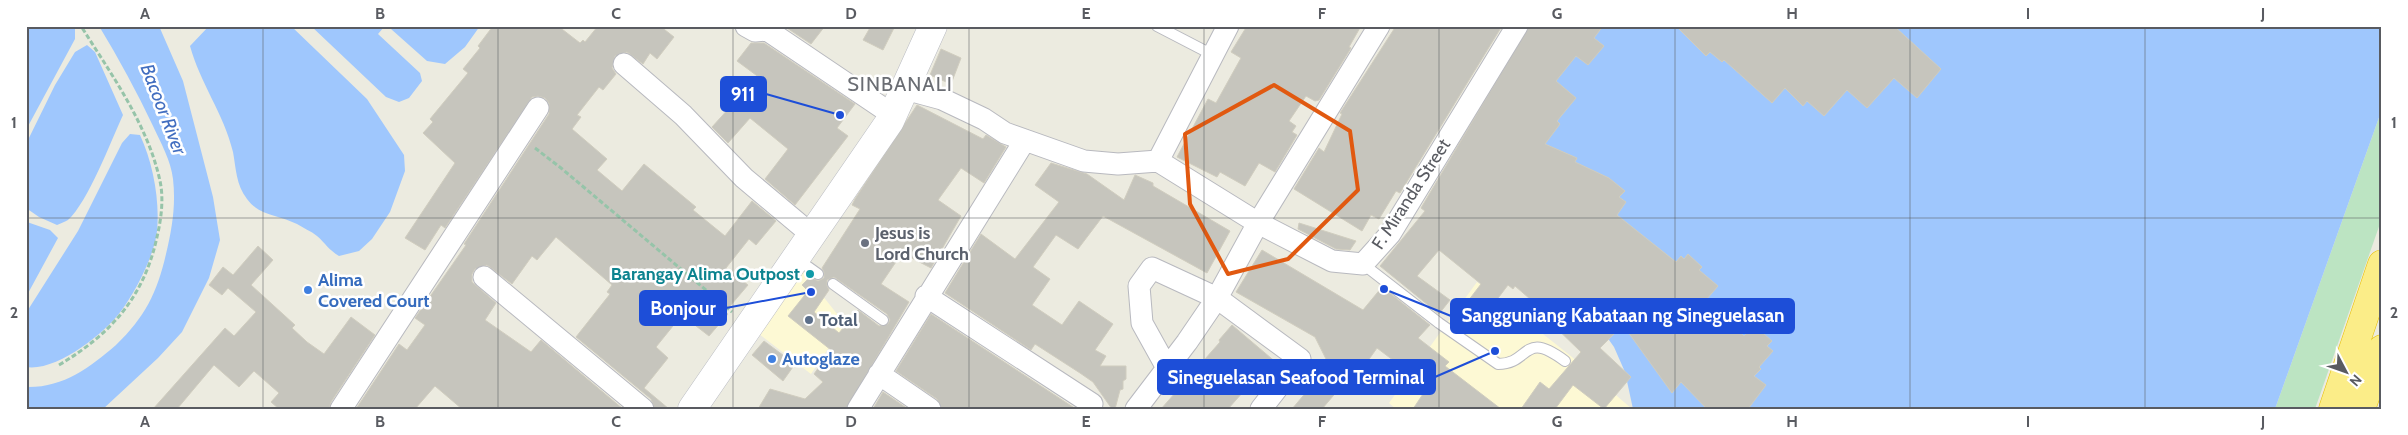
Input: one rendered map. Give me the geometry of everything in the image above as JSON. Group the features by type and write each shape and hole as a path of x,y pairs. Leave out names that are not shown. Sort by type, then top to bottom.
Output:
{"highway":[{"path":"2333,409 2382,264"},
{"path":"2361,409 2382,349"}],"main road":[{"path":"692,409 893,116 933,26"}],"street":[{"path":"746,26 755,31 767,30 893,116"},
{"path":"905,90 942,99 984,119 1005,133 1084,161 1118,164 1158,161 1228,26"},
{"path":"1136,409 1217,298 1258,223 1379,26"},
{"name":"F. Miranda Street","path":"1158,161 1258,223 1332,262 1363,264 1390,234 1517,26"},
{"path":"624,64 682,115 744,178 812,235"},
{"path":"341,409 538,108"},
{"path":"858,409 926,296 1025,140"},
{"path":"1167,368 1142,323 1139,286 1152,268 1217,298 1300,359 1261,409"},
{"path":"484,277 643,409"},
{"path":"926,296 1092,404"},
{"path":"879,374 930,409"}],"lane":[{"path":"1157,26 1213,55"},
{"path":"796,258 818,274"},
{"path":"1363,264 1498,364 1507,364 1524,352 1536,347 1544,348 1565,361"},
{"path":"833,284 883,320"}],"path":[{"path":"59,365 82,351 115,322 135,297 153,258 161,219 160,182 150,149 108,66 81,26"},
{"path":"519,137 561,168 750,327"}],"highlighted area":[{"path":"1274,85 1350,131 1358,190 1288,259 1228,274 1190,204 1185,134"}],"shaded area":[{"path":"803,271 845,324 811,374 759,334"},
{"path":"1477,282 1572,357 1632,409 1396,409 1389,403"}],"green space":[{"path":"2382,109 2382,218 2315,409 2275,409"}],"water":[{"path":"26,26 75,26 75,39 26,130"},
{"name":"Bacoor River","path":"99,26 159,26 183,81 213,197 220,240 209,278 182,332 158,358 103,409 26,409 26,387 52,384 75,375 96,361 126,335 142,314 154,293 170,235 174,208 174,189 168,159 134,88"},
{"path":"209,26 291,26 367,99 404,155 405,171 390,212 372,239 359,251 339,256 310,231 290,221 257,209 243,194 229,138 194,60 190,46"},
{"path":"311,26 480,26 465,47 445,64 427,61 391,29 384,27 378,34 420,73 422,81 409,98 399,102 386,97"},
{"path":"1576,26 2382,26 2382,109 2275,409 1633,409 1625,372 1614,347 1597,323 1542,211 1541,77"},
{"path":"87,45 95,52 123,115 83,200 68,220 57,225 39,217 26,208 26,144 55,85 75,52"},
{"path":"130,134 140,135 145,146 156,194 157,231 144,273 121,311 91,340 65,358 51,364 26,367 26,313 78,231 122,143"},
{"path":"27,222 50,230 58,238 26,297"}],"building":[{"path":"493,26 558,26 580,43 583,40 585,42 598,26 660,26 674,37 657,59 650,53 643,64 627,52 615,56 612,68 616,74 603,90 599,87 577,115 581,117 572,129 607,159 597,170 622,191 644,164 696,207 693,210 725,236 752,201 776,221 756,245 749,239 726,268 748,285 725,312 728,314 709,336 687,319 682,326 677,321 656,347 668,358 644,388 669,409 655,409 651,399 576,337 610,294 607,292 612,285 556,237 537,260 532,256 512,284 487,265 475,269 472,274 472,282 496,303 485,320 531,352 541,340 623,409 462,409 435,386 415,409 356,409 399,344 407,350 425,325 415,318 466,245 464,244 549,114 549,103 545,98 532,97 445,228 441,225 425,250 405,238 455,163 423,133 433,122 430,119 468,73 463,69 480,48 478,46"},
{"path":"784,26 825,26 811,44"},
{"path":"871,26 895,26 883,50 863,40"},
{"path":"1247,26 1361,26 1349,47 1351,48 1319,100 1315,101 1306,96 1289,121 1296,126 1292,132 1297,135 1275,172 1259,163 1245,186 1220,172 1217,177 1177,157 1208,99 1216,103 1241,58 1231,52"},
{"path":"1396,26 1502,26 1400,193 1396,191 1379,219 1371,215 1362,231 1294,189 1319,148 1324,152 1342,114 1340,113"},
{"path":"1529,26 1603,26 1594,38 1604,46 1588,65 1576,56 1556,81 1576,98 1557,121 1560,124 1545,144 1577,158 1575,162 1609,178 1625,191 1619,197 1626,202 1617,215 1676,262 1681,256 1684,259 1688,254 1702,267 1699,270 1718,286 1706,300 1744,336 1754,325 1772,341 1767,346 1773,351 1754,376 1766,385 1748,409 1707,409 1681,382 1672,393 1623,325 1600,348 1631,377 1604,409 1573,385 1555,409 1521,409 1540,382 1549,389 1581,352 1546,318 1545,312 1515,286 1513,289 1508,285 1483,318 1465,305 1481,284 1439,250 1417,276 1450,300 1439,314 1380,266 1425,211 1421,208"},
{"path":"1676,26 1894,26 1941,69 1917,98 1894,78 1867,108 1847,90 1824,116 1807,101 1803,106 1785,88 1772,103 1724,60 1722,62 1710,52 1706,56"},
{"path":"751,43 764,43 855,104 837,128 848,136 795,205 765,179 788,149 750,118 728,143 712,127 731,106 735,109 760,78 737,61"},
{"path":"941,49 961,58 951,84 930,75"},
{"path":"917,105 983,139 986,135 1006,147 984,183 961,168 938,200 961,216 931,268 902,253 881,284 909,302 846,409 758,409 770,389 805,399 823,382 814,374 831,350 788,316 808,291 802,285 810,277 818,281 824,278 822,268 860,209 852,205","holes":["834,277 887,314 890,320 888,324 879,326 858,310 839,333 814,312 829,290 827,280"]},
{"path":"1051,163 1087,174 1124,200 1135,175 1153,183 1153,186 1230,231 1207,273 1103,216 1078,249 1056,235 1033,267 1050,279 1032,305 1062,325 1079,301 1113,324 1095,350 1106,356 1100,366 1126,366 1126,379 1123,381 1123,389 1120,390 1115,409 1112,409 1093,382 1080,373 1035,344 1031,350 945,293 981,234 1015,259 1059,202 1035,185"},
{"path":"1299,223 1356,241 1350,250 1336,249 1298,229"},
{"path":"258,246 273,260 251,285 295,325 292,328 307,342 324,354 351,317 375,335 331,402 329,409 279,409 271,402 279,393 254,371 239,387 214,365 177,409 153,409 225,328 234,336 256,312 228,288 222,295 209,285 223,267 233,275"},
{"path":"1262,250 1363,310 1382,287 1430,325 1418,338 1449,362 1445,366 1501,409 1413,409 1423,394 1399,372 1402,367 1377,348 1355,379 1350,376 1322,409 1292,409 1329,365 1315,337 1236,292"},
{"path":"931,314 1076,409 942,409 937,399 896,371"},
{"path":"1232,325 1278,364 1264,380 1258,375 1228,409 1161,409 1220,342 1219,340"},
{"path":"764,341 795,364 783,381 752,355"},
{"path":"883,392 908,409 873,409"}],"place":[{"name":"911","path":"840,115"},
{"name":"Jesus is Lord Church","path":"865,243"},
{"name":"Barangay Alima Outpost","path":"810,274"},
{"name":"Sangguniang Kabataan ng Sineguelasan","path":"1384,289"},
{"name":"Alima Covered Court","path":"308,290"},
{"name":"Bonjour","path":"811,292"},
{"name":"Total","path":"809,320"},
{"name":"Sineguelasan Seafood Terminal","path":"1495,351"},
{"name":"Autoglaze","path":"772,359"}],"district":[{"name":"SINBANALI","path":"900,84"}]}
